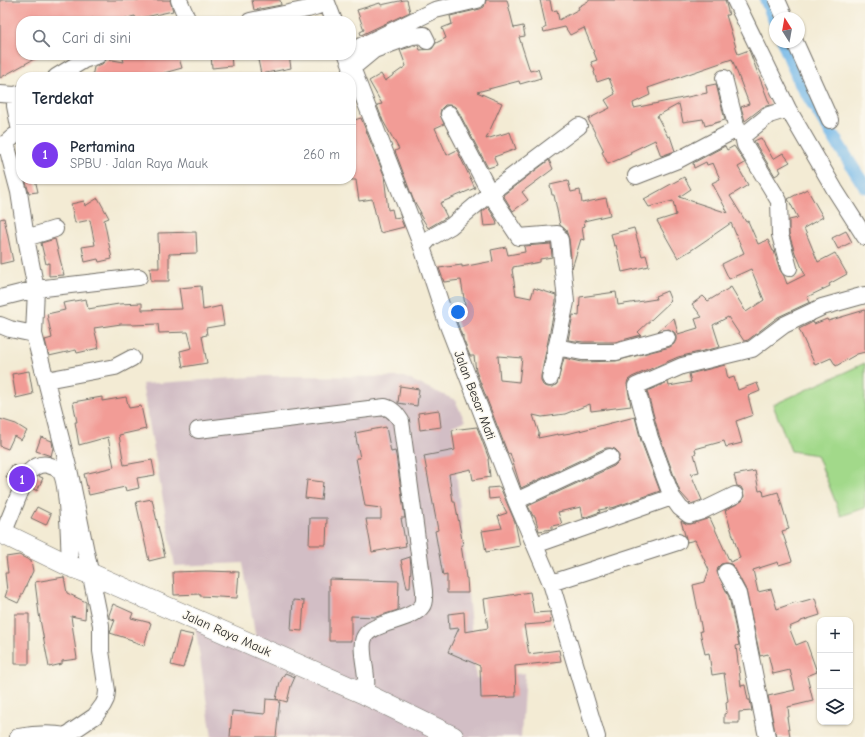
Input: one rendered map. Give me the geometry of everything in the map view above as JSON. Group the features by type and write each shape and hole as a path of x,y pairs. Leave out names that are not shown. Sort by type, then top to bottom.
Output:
{"main road":[{"name":"Jalan Raya Mauk","path":"1,533 70,566 365,694 453,737"}],"street":[{"path":"179,0 186,16"},
{"path":"356,49 436,10 477,0"},
{"path":"734,0 788,109 835,190 865,237"},
{"path":"776,0 782,12"},
{"path":"274,16 308,9 326,1 332,16"},
{"path":"356,59 374,50 412,36 424,35 427,41"},
{"path":"798,48 830,120"},
{"path":"64,72 84,60"},
{"name":"Jalan Besar Mati","path":"349,62 353,72"},
{"path":"724,78 745,145 779,201 780,235 789,268"},
{"name":"Jalan Besar Mati","path":"356,80 422,247 447,323 516,502 551,583 597,737"},
{"path":"12,94 16,111"},
{"path":"636,176 680,159 740,132 769,115 788,109"},
{"path":"449,114 490,193 519,237 557,234 560,240 566,302 550,378"},
{"path":"422,247 430,238 451,226 490,193 579,126"},
{"path":"16,134 3,144 16,183"},
{"path":"16,184 36,289 34,334 70,474 91,574 101,625 101,651 107,691 103,705 95,716 65,736 52,733 42,733 18,737"},
{"path":"26,238 55,229"},
{"path":"0,298 36,289 139,277"},
{"path":"735,495 702,511 690,515 680,508 672,497 650,438 636,386 682,366 752,350 784,325 822,307 865,295"},
{"path":"0,325 10,330 34,334"},
{"path":"556,347 582,352 616,352 668,338"},
{"path":"46,380 115,367 132,358"},
{"path":"198,430 385,407 393,411 401,421 424,591 424,601 420,608 409,615 371,630 364,636 362,644 367,680 365,694"},
{"path":"516,502 610,457"},
{"path":"1,533 26,478 33,468 44,464 57,468 62,474 64,481 70,566"},
{"path":"535,545 672,497"},
{"path":"551,583 678,542"},
{"path":"726,572 738,594 767,737"}],"shaded area":[{"path":"266,376 404,377 455,400 465,421 452,426 476,678 525,673 521,737 212,737 193,612 256,640 243,563 175,566 142,384"}],"green space":[{"path":"865,363 865,508 841,516 817,455 791,451 773,405"}],"building":[{"path":"0,0 170,0 173,11 150,16 16,16 16,60 32,60 0,78"},
{"path":"252,0 280,0 281,5 254,10"},
{"path":"407,0 410,12 361,35 360,32 364,30 357,10 380,3 381,5"},
{"path":"486,0 507,0 514,28 523,26 525,36 519,37 530,71 538,69 541,78 520,84 519,81 477,92 502,103 486,139 510,132 516,149 494,157 497,165 488,168 457,109 454,106 445,105 441,109 440,114 444,124 435,128 447,155 457,150 475,188 440,203 447,217 428,228 413,199 395,151 399,149 383,121 378,108 377,105 382,104 369,81 381,74 385,81 406,66 400,50 418,45 420,50 432,49 436,43 446,38 442,28 452,24 450,16 480,9 484,7"},
{"path":"540,0 550,0 552,11 557,10 559,20 579,9 578,7 590,0 725,0 729,15 726,15 738,54 749,50 770,105 763,107 745,121 741,107 749,104 732,59 648,88 650,95 633,103 634,108 707,93 706,86 716,84 725,120 705,126 703,119 683,122 679,104 657,116 668,137 670,136 675,151 661,156 655,140 630,152 631,154 608,164 602,152 604,151 588,119 610,108 605,100 615,94 609,78 597,82 595,71 591,62 597,60 584,28 570,35 565,27 544,32 543,29 546,27"},
{"path":"106,60 124,62 123,60 180,60 182,68 168,72 93,72 94,67 102,64"},
{"path":"211,60 231,60 232,66 212,68"},
{"path":"258,60 290,60 291,68 271,72 261,72"},
{"path":"361,118 384,175 388,210 392,209 394,218 400,217 404,227 380,233 372,199 359,201 356,180 356,120"},
{"path":"761,138 773,159 783,153 790,162 779,168 781,172 775,176 754,141"},
{"path":"725,146 727,150 734,146 745,163 738,167 748,185 730,196 746,222 748,221 758,244 768,240 787,284 805,275 796,256 789,234 789,220 798,218 788,199 807,189 823,217 804,228 818,262 835,253 847,274 829,284 830,286 807,297 810,302 778,317 748,340 744,341 728,317 713,325 720,347 678,357 628,380 627,384 631,406 591,411 590,404 565,414 542,417 533,415 539,433 538,438 571,433 635,417 641,441 660,491 615,507 599,510 600,512 583,518 581,507 558,512 562,524 552,526 552,529 539,531 535,516 533,516 528,506 614,466 618,462 619,453 615,449 606,448 521,488 510,453 508,454 476,371 474,356 470,356 453,311 452,306 465,305 461,280 444,282 439,268 462,265 462,267 493,261 491,250 506,247 508,255 525,252 524,246 551,244 552,257 540,259 540,262 513,267 512,269 516,295 531,298 534,288 556,295 541,376 543,385 548,387 553,387 557,384 564,358 582,362 616,361 670,347 676,340 676,335 674,332 669,329 658,331 674,318 678,334 698,328 695,319 702,317 692,304 703,296 708,301 731,287 746,312 764,300 751,269 729,279 722,264 744,253 731,223 678,258 657,221 676,215 673,201 649,207 644,199 684,177 691,189 679,197 728,213 712,183 720,179 713,163 707,165 706,162 694,168 693,163","holes":["498,356 522,358 519,382 500,380"]},
{"path":"549,160 553,169 522,192 528,200 513,211 503,195"},
{"path":"568,181 571,192 580,190 582,203 606,198 610,215 584,221 585,226 582,227 584,240 581,239 572,268 569,239 566,230 560,225 554,195 552,195 550,185"},
{"path":"26,184 36,184 38,192 29,193"},
{"path":"98,198 109,218 104,220 112,259 99,262 98,259 85,262 82,247 95,245 90,220 75,223 71,204 84,201 85,206"},
{"path":"488,207 496,220 497,225 484,226 482,212"},
{"path":"4,218 13,261 0,264 0,219"},
{"path":"634,228 642,256 646,255 649,266 622,272 616,245 614,246 611,234"},
{"path":"846,231 852,242 838,249 832,238"},
{"path":"196,232 197,253 169,254 169,281 151,281 150,268 159,268 158,233"},
{"path":"55,239 64,275 49,276 49,263 46,264 41,243"},
{"path":"201,286 203,310 221,306 224,325 206,328 207,335 202,336 207,363 183,367 180,351 192,348 188,332 159,333 158,324 121,324 94,328 99,348 77,353 76,350 49,356 45,340 52,338 47,314 65,310 63,303 86,299 88,309 119,304 142,303 142,310 182,309 179,288"},
{"path":"667,291 671,301 638,332 641,335 615,342 583,342 568,340 573,315 579,316 580,297 616,292 618,305 656,299 655,296"},
{"path":"865,310 865,352 857,354 836,366 831,358 815,365 799,329 813,322 814,324 827,319 828,321"},
{"path":"725,365 728,379 734,377 738,390 757,383 760,391 748,396 753,415 736,421 742,443 726,447 724,441 695,449 696,453 694,454 699,472 691,474 702,500 691,504 680,492 659,435 647,391 668,382 669,386 691,382 689,374"},
{"path":"29,371 33,394 16,398 12,374"},
{"path":"400,386 419,389 417,406 398,403"},
{"path":"102,397 102,401 126,397 129,408 141,406 146,429 119,435 124,465 152,460 155,475 137,478 139,488 126,491 125,487 89,495 84,474 114,467 108,437 79,445 73,402"},
{"path":"439,410 441,427 420,430 418,413"},
{"path":"0,419 16,424 27,431 21,440 14,436 8,449 0,446"},
{"path":"386,427 391,452 395,451 396,455 405,518 401,518 406,546 372,552 366,519 381,519 381,508 365,506 356,458 360,458 355,433"},
{"path":"477,427 489,459 490,477 473,480 471,469 449,474 453,502 455,502 463,545 461,545 468,593 447,593 447,575 443,576 435,531 438,530 424,456 455,450 452,430"},
{"path":"41,437 52,441 53,448 51,456 36,451"},
{"path":"12,465 20,468 21,476 15,481 6,477"},
{"path":"755,471 759,491 763,490 764,496 778,492 789,529 782,531 792,561 779,565 778,562 753,570 758,592 771,589 777,609 796,602 815,598 820,615 801,621 789,627 796,645 806,641 817,672 807,676 813,701 788,707 789,717 787,717 790,737 776,737 768,696 795,690 790,670 773,674 768,654 760,656 746,590 731,564 721,564 718,567 717,572 729,597 739,645 736,646 741,686 745,685 752,711 739,712 739,723 724,723 724,714 727,713 726,702 728,701 724,673 712,675 709,653 705,654 700,631 702,631 693,585 705,582 709,570 695,540 687,542 681,521 691,524 710,518 730,562 740,558 725,510 743,500 743,491 741,487 737,486 734,475"},
{"path":"38,476 43,478 37,491 32,488 31,481"},
{"path":"307,480 323,482 321,500 305,498"},
{"path":"500,487 515,522 520,546 486,552 482,531 502,528 498,516 507,513 499,498 489,499 488,488"},
{"path":"152,499 165,557 149,561 136,502"},
{"path":"37,507 51,514 46,525 31,518"},
{"path":"310,518 327,518 326,545 309,545"},
{"path":"19,555 31,561 33,571 18,603 5,597 7,591 5,573 8,573 6,557"},
{"path":"410,557 410,588 407,588 401,560"},
{"path":"173,572 239,572 237,598 200,596 200,594 174,595"},
{"path":"64,577 67,593 86,602 85,619 71,616 77,659 62,661 62,664 49,667 39,614 35,582"},
{"path":"329,579 399,581 398,610 376,617 351,616 351,641 329,641"},
{"path":"530,592 534,613 550,612 551,623 524,625 529,654 559,650 561,661 515,666 516,697 481,698 480,666 448,652 459,628 449,629 448,614 464,612 465,632 488,628 484,599"},
{"path":"293,600 304,601 302,631 291,630"},
{"path":"113,604 133,613 131,618 151,623 144,646 132,642 132,640 110,633 115,620 109,618"},
{"path":"15,614 29,614 29,664 15,664"},
{"path":"179,632 193,635 183,668 171,665"},
{"path":"285,673 295,677 287,702 280,700 276,737 230,737 232,711 265,714 266,699 279,700 276,699 280,682"}],"waterway":[{"path":"766,0 771,12"},
{"path":"785,48 800,83 865,187"}],"place":[{"name":"Pertamina","path":"22,479"}]}
